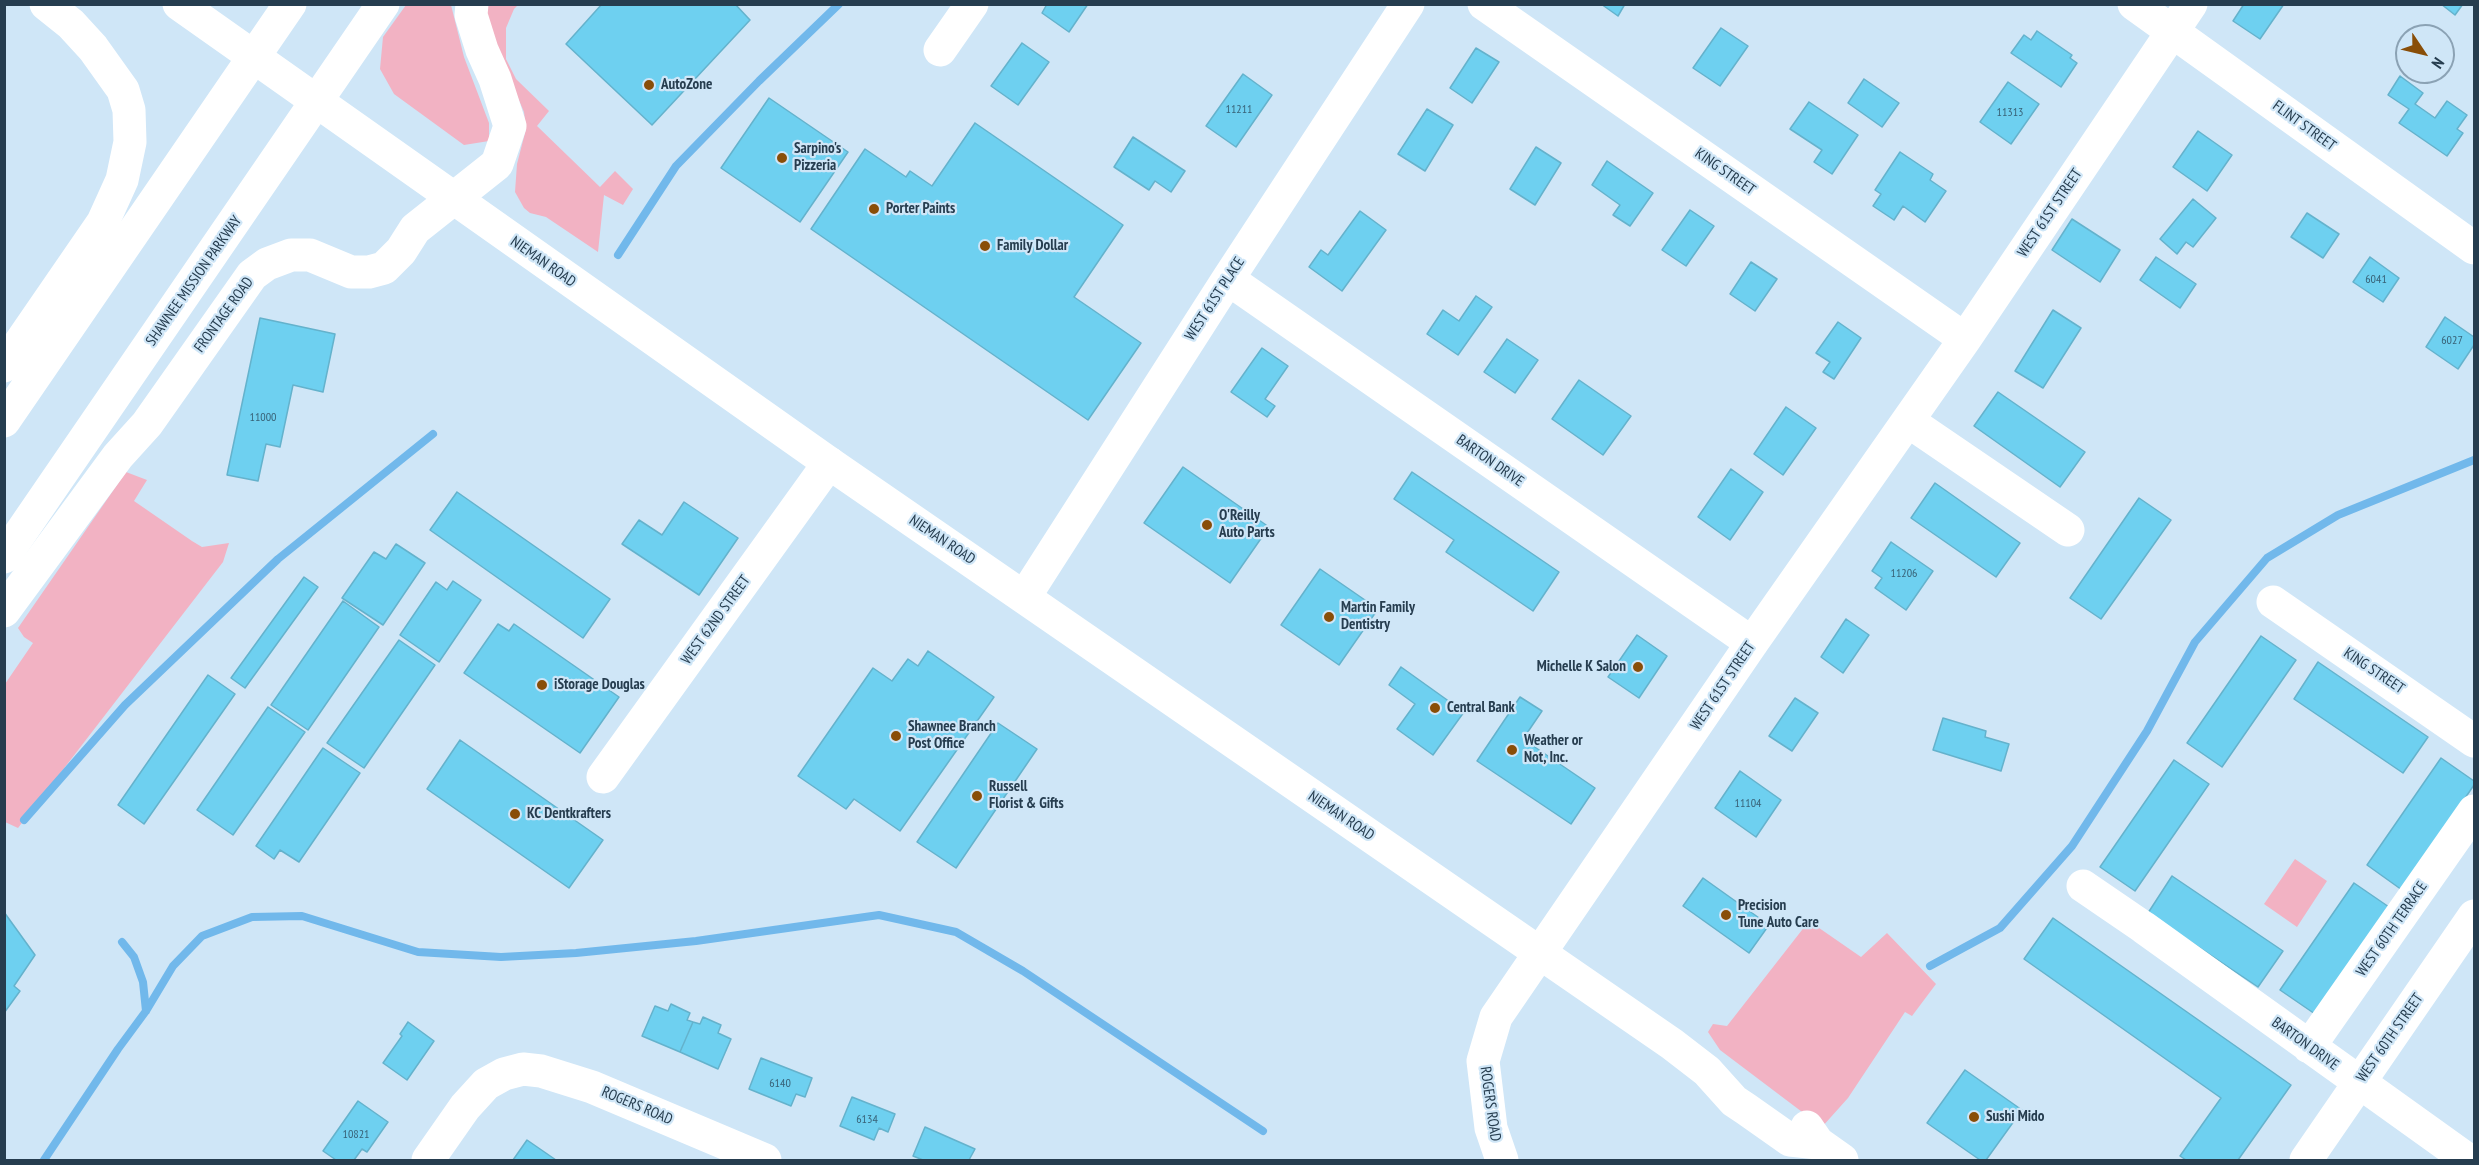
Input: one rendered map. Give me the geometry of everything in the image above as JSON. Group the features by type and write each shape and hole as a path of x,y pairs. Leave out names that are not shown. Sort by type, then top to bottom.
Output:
{"main road":[{"path":"4,366 103,222 122,180 130,142 129,110 123,90 93,48 71,24 46,4"},
{"name":"NIEMAN ROAD","path":"179,4 829,463 1025,596 1707,1071 1734,1101 1790,1140 1830,1152"},
{"path":"4,421 290,4"},
{"name":"SHAWNEE MISSION PARKWAY","path":"4,557 383,4"},
{"name":"FRONTAGE ROAD","path":"4,611 118,456 147,424 252,274 267,264 291,255 310,255 351,272 369,272 384,268 401,251 415,228 497,164 510,126 495,79 482,50 471,15 471,4"},
{"path":"940,50 972,4"},
{"name":"WEST 61ST PLACE","path":"1025,596 1408,4"},
{"name":"KING STREET","path":"1484,4 1965,339"},
{"name":"FLINT STREET","path":"2134,4 2470,234"},
{"name":"WEST 61ST STREET","path":"1540,954 1752,643 1965,339 2191,4"},
{"name":"BARTON DRIVE","path":"1228,279 1752,643"},
{"path":"1908,421 2068,530"},
{"name":"WEST 62ND STREET","path":"603,777 829,463"},
{"name":"KING STREET","path":"2273,602 2475,741"},
{"name":"WEST 60TH TERRACE","path":"2309,1047 2475,811"},
{"name":"BARTON DRIVE","path":"2083,886 2468,1161"},
{"name":"WEST 60TH STREET","path":"2306,1161 2475,916"},
{"name":"ROGERS ROAD","path":"1502,1161 1491,1128 1483,1061 1496,1017 1540,954"},
{"name":"ROGERS ROAD","path":"428,1161 465,1107 486,1084 504,1074 523,1069 541,1071 592,1087 765,1161"}],"shaded area":[{"path":"406,5 451,5 464,57 489,123 489,141 464,145 394,94 380,69 383,37"},
{"path":"485,5 518,5 506,28 506,59 516,79 549,111 537,126 600,187 615,171 633,189 623,205 604,195 598,252 546,217 530,213 524,208 515,192 517,164 526,129 524,112 487,26"},
{"path":"126,472 147,480 134,501 192,541 202,547 229,543 223,562 18,828 5,822 5,684 33,643 24,637 18,628"},
{"path":"2295,859 2327,881 2297,927 2264,904"},
{"path":"1809,921 1861,957 1887,933 1936,984 1912,1016 1905,1012 1848,1098 1822,1127 1720,1050 1708,1032 1713,1024 1727,1026"}],"building":[{"name":"AutoZone","path":"602,4 735,4 750,20 652,125 566,44"},
{"path":"1047,4 1088,4 1069,32 1042,13"},
{"path":"1601,4 1625,4 1618,16"},
{"path":"2244,4 2284,4 2260,39 2233,21"},
{"path":"2441,4 2463,4 2455,15"},
{"path":"1721,28 1748,46 1720,86 1693,68"},
{"path":"2037,31 2072,55 2070,58 2077,63 2061,87 2011,53 2024,35 2031,40"},
{"path":"1022,43 1049,62 1018,105 991,86"},
{"path":"1476,48 1499,62 1472,103 1450,88"},
{"path":"1243,74 1272,95 1236,147 1206,126"},
{"path":"1864,79 1899,103 1882,127 1848,103"},
{"path":"2008,82 2039,104 2011,144 1980,122"},
{"path":"2395,84 2411,84 2423,93 2415,104 2435,118 2447,101 2467,115 2457,129 2463,133 2447,156 2399,123 2409,109 2388,95"},
{"path":"769,98 848,152 800,222 721,168"},
{"path":"1809,102 1858,135 1832,174 1814,162 1822,150 1790,129"},
{"path":"1427,109 1453,125 1425,171 1398,154"},
{"path":"975,123 1123,225 1074,297 1141,343 1088,420 811,229 865,149 906,177 910,171 932,186"},
{"path":"2198,131 2232,155 2207,191 2173,167"},
{"path":"1133,137 1185,171 1171,192 1155,181 1149,190 1114,167"},
{"path":"1536,147 1561,163 1535,205 1510,189"},
{"path":"1900,152 1933,174 1930,180 1946,191 1925,222 1903,206 1894,220 1873,206 1881,194 1875,190"},
{"path":"1607,161 1653,193 1630,226 1613,215 1620,205 1592,185"},
{"path":"2193,199 2216,218 2193,247 2186,242 2177,254 2160,239"},
{"path":"1690,210 1714,226 1686,266 1662,250"},
{"path":"1360,211 1386,230 1342,291 1309,267 1321,250 1328,255"},
{"path":"2307,213 2339,234 2323,258 2291,237"},
{"path":"2072,219 2120,250 2100,282 2052,250"},
{"path":"2156,257 2196,284 2180,308 2140,280"},
{"path":"2370,257 2399,278 2383,302 2353,282"},
{"path":"1751,262 1777,279 1755,311 1730,294"},
{"path":"1476,296 1492,307 1458,355 1427,334 1443,310 1459,321"},
{"path":"2053,310 2081,328 2043,388 2015,371"},
{"path":"2445,317 2474,337 2474,345 2458,369 2426,347"},
{"path":"260,318 335,334 323,392 293,385 280,447 266,444 258,481 227,475"},
{"path":"1838,322 1861,338 1834,379 1823,372 1830,362 1816,353"},
{"path":"1507,339 1538,360 1515,393 1484,372"},
{"path":"1262,348 1288,366 1265,399 1275,406 1267,417 1231,392"},
{"path":"1579,380 1631,416 1603,455 1552,419"},
{"path":"1998,392 2085,452 2060,487 1974,426"},
{"path":"1786,407 1816,428 1783,475 1754,454"},
{"name":"O'Reilly Auto Parts","path":"1183,467 1269,527 1230,583 1144,523"},
{"path":"1731,469 1763,492 1730,540 1698,517"},
{"path":"1412,472 1559,572 1533,611 1446,552 1454,540 1394,499"},
{"path":"1935,483 2020,543 1996,577 1911,518"},
{"path":"457,492 610,599 583,638 430,530"},
{"path":"2139,498 2171,520 2101,619 2070,598"},
{"path":"684,502 738,538 699,595 622,544 639,520 662,535"},
{"path":"1891,542 1933,571 1906,610 1875,588 1882,578 1872,571"},
{"path":"396,544 425,563 383,625 342,598 374,552 386,559"},
{"name":"Martin Family Dentistry","path":"1320,569 1378,609 1339,665 1281,625"},
{"path":"304,577 318,587 245,688 231,678"},
{"path":"453,581 481,600 439,662 400,635 436,582 447,590"},
{"path":"343,601 379,627 308,730 271,705"},
{"path":"1846,619 1869,635 1843,673 1821,657"},
{"name":"iStorage Douglas","path":"498,624 509,631 514,624 619,697 580,753 464,673"},
{"name":"Michelle K Salon","path":"1637,635 1667,656 1639,698 1608,677"},
{"path":"2261,636 2296,660 2222,767 2187,743"},
{"path":"399,640 435,665 364,768 327,743"},
{"name":"Shawnee Branch Post Office","path":"928,651 994,697 900,831 854,799 846,809 798,776 873,668 892,681 908,659 918,666"},
{"path":"2318,662 2428,737 2403,773 2294,699"},
{"name":"Central Bank","path":"1401,667 1464,712 1433,755 1397,729 1415,704 1389,685"},
{"path":"208,675 235,694 144,824 118,805"},
{"name":"Weather or Not, Inc.","path":"1520,697 1542,711 1523,739 1595,788 1571,824 1477,761"},
{"path":"1795,698 1818,713 1792,751 1769,736"},
{"path":"268,707 305,732 233,835 197,810"},
{"path":"1943,718 1986,731 1985,737 2009,744 2001,771 1933,750"},
{"name":"Russell Florist & Gifts","path":"998,723 1037,749 956,868 917,842"},
{"name":"KC Dentkrafters","path":"460,740 603,840 569,888 427,789"},
{"path":"323,748 360,773 299,862 280,850 274,859 256,846"},
{"path":"2441,758 2474,781 2474,785 2402,890 2367,865"},
{"path":"2174,760 2209,784 2135,891 2100,867"},
{"path":"1740,771 1781,800 1756,837 1715,808"},
{"path":"2172,876 2283,951 2258,987 2148,913"},
{"name":"Precision Tune Auto Care","path":"1703,878 1769,925 1749,953 1683,906"},
{"path":"2354,883 2389,907 2315,1014 2280,990"},
{"path":"4,912 35,955 14,986 20,991 4,1013"},
{"path":"2053,918 2291,1085 2238,1160 2186,1160 2180,1156 2221,1098 2024,959"},
{"path":"671,1004 690,1013 687,1020 693,1022 680,1052 642,1036 655,1006 668,1011"},
{"path":"703,1017 721,1025 718,1033 731,1039 718,1069 680,1052 693,1022 700,1024"},
{"path":"408,1022 434,1041 407,1080 383,1063 402,1036 400,1034"},
{"path":"761,1058 812,1078 805,1097 796,1094 791,1106 749,1089"},
{"name":"Sushi Mido","path":"1965,1070 2022,1110 1986,1160 1980,1160 1927,1123"},
{"path":"852,1097 895,1114 888,1132 879,1128 874,1140 840,1126"},
{"path":"358,1101 388,1122 367,1152 362,1149 354,1160 336,1160 323,1151"},
{"path":"925,1127 975,1149 969,1160 923,1160 913,1156"},
{"path":"527,1140 556,1160 513,1160"}],"waterway":[{"path":"618,255 676,166 839,4"},
{"path":"24,820 125,705 278,559 433,434"},
{"path":"1930,966 2000,928 2072,846 2147,731 2195,642 2267,558 2338,515 2474,460"},
{"path":"44,1160 146,1011 173,966 202,936 252,917 302,916 418,952 501,957 576,953 696,941 879,915 956,932 1023,971 1263,1131"},
{"path":"122,942 134,957 143,982 146,1011"}],"place":[{"name":"AutoZone","path":"649,85"},
{"name":"Sarpino's Pizzeria","path":"782,158"},
{"name":"Porter Paints","path":"874,209"},
{"name":"Family Dollar","path":"985,246"},
{"name":"O'Reilly Auto Parts","path":"1207,525"},
{"name":"Martin Family Dentistry","path":"1329,617"},
{"name":"Michelle K Salon","path":"1638,667"},
{"name":"iStorage Douglas","path":"542,685"},
{"name":"Central Bank","path":"1435,708"},
{"name":"Shawnee Branch Post Office","path":"896,736"},
{"name":"Weather or Not, Inc.","path":"1512,750"},
{"name":"Russell Florist & Gifts","path":"977,796"},
{"name":"KC Dentkrafters","path":"515,814"},
{"name":"Precision Tune Auto Care","path":"1726,915"},
{"name":"Sushi Mido","path":"1974,1117"}]}
